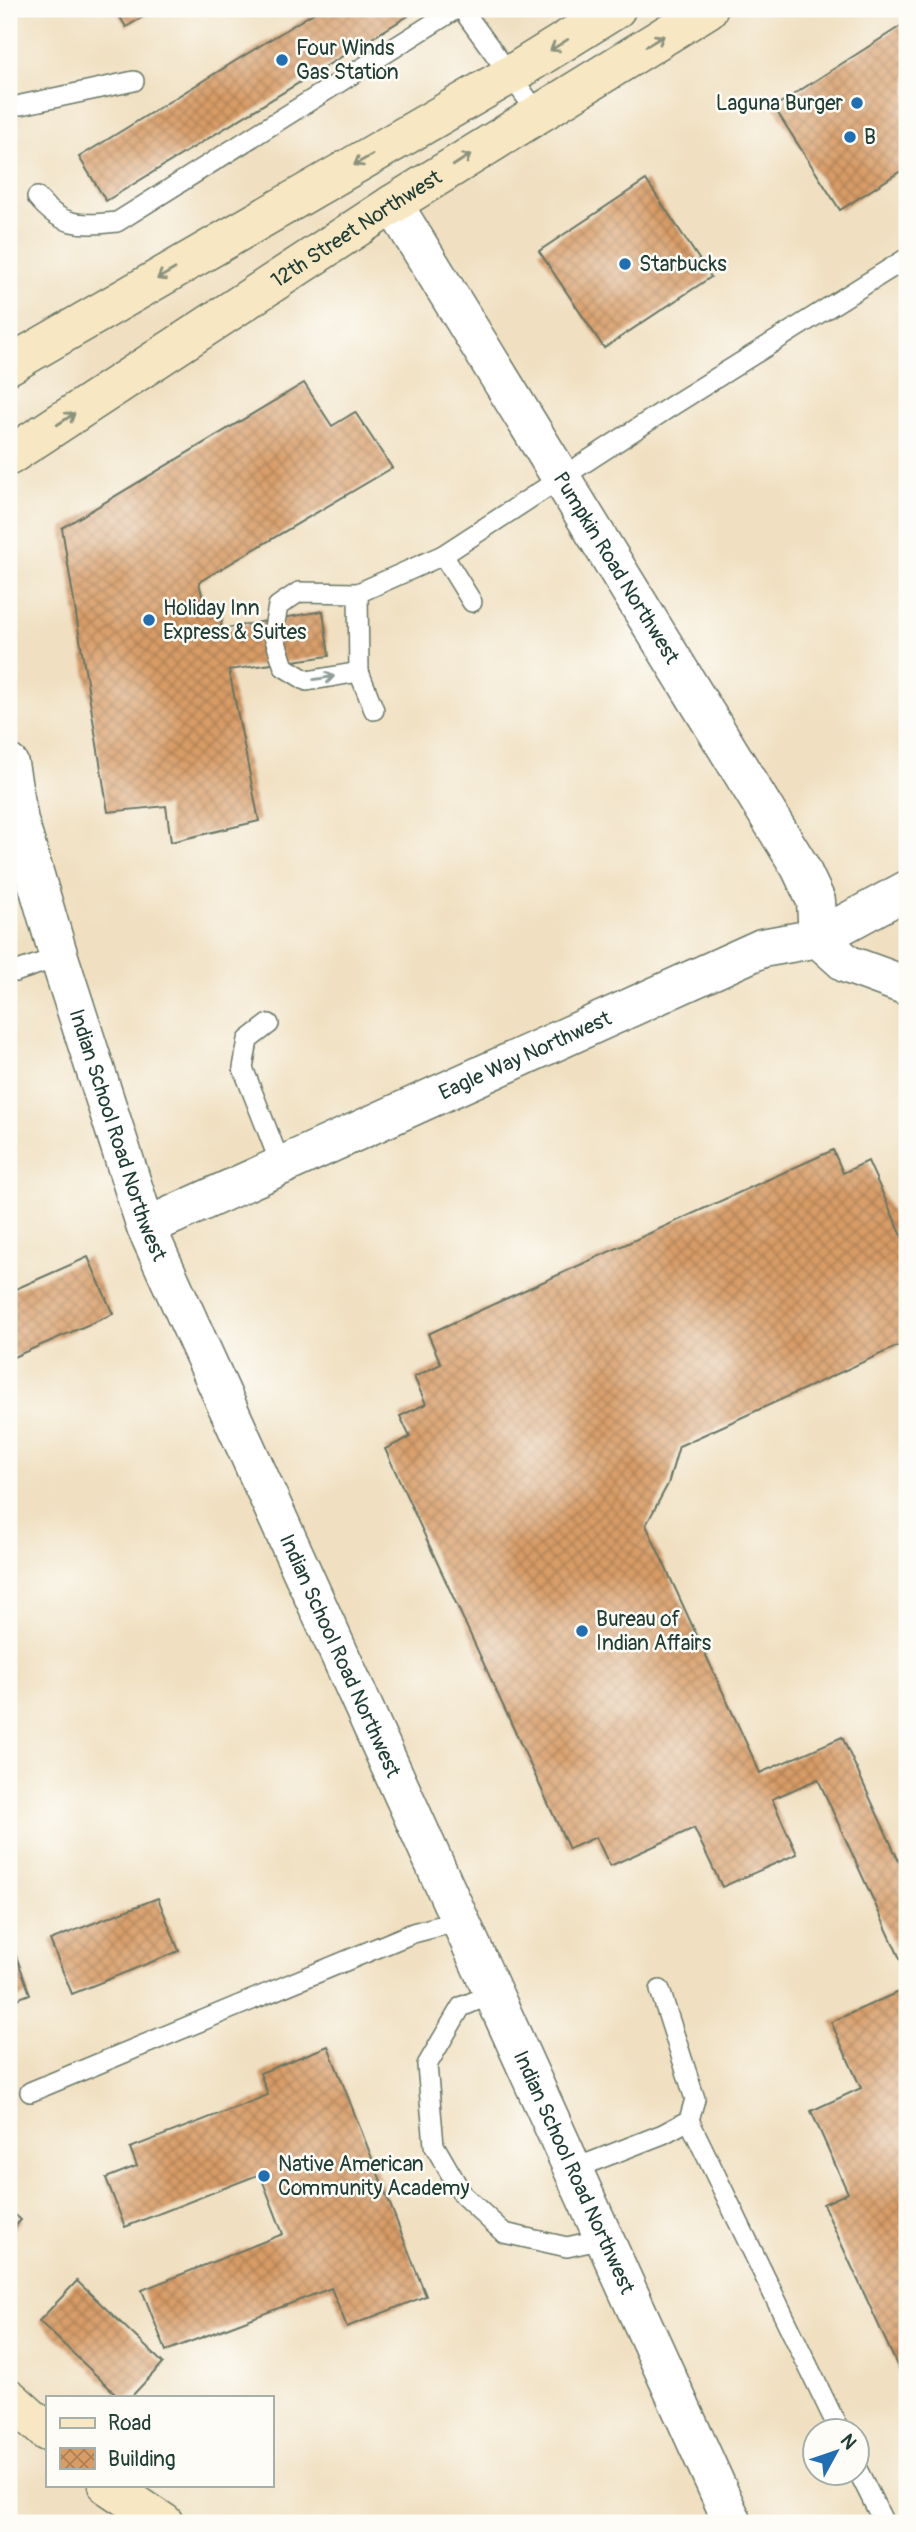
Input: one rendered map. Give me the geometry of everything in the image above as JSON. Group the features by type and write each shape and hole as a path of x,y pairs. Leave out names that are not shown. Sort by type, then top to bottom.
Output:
{"main road":[{"path":"9,365 510,75 617,9"},
{"name":"12th Street Northwest","path":"9,456 393,204 537,112 708,9"},
{"path":"9,2398 46,2431"},
{"path":"108,2486 164,2523"}],"street":[{"name":"Pumpkin Road Northwest","path":"393,204 800,867 816,901 818,938"},
{"name":"Indian School Road Northwest","path":"9,764 14,822 146,1227 733,2523"},
{"name":"Eagle Way Northwest","path":"146,1227 282,1168 762,948 818,938 907,890"},
{"path":"818,938 847,964 907,986"}],"lane":[{"path":"37,197 50,213 82,226 117,222 456,9"},
{"path":"462,9 537,112"},
{"path":"21,105 134,81"},
{"path":"359,673 307,681 284,667 273,634 278,606 299,592 358,593 443,555 559,478 907,258"},
{"path":"443,555 472,602"},
{"path":"358,593 359,673 373,710"},
{"path":"15,972 59,957"},
{"path":"269,1024 248,1040 243,1068 282,1168"},
{"path":"30,2092 413,1933 459,1921"},
{"path":"660,1990 695,2099 689,2120 832,2416"},
{"path":"492,1994 460,2007 427,2065 434,2146 463,2195 504,2233 567,2247 603,2239"},
{"path":"571,2170 663,2134 689,2120"},
{"path":"866,2486 884,2523"}],"building":[{"path":"115,9 156,9 126,27"},
{"path":"320,9 403,9 408,16 106,201 79,157"},
{"name":"B","path":"907,22 907,167 840,210 774,107"},
{"name":"Starbucks","path":"646,180 711,277 604,348 539,251"},
{"name":"Holiday Inn Express & Suites","path":"304,383 332,426 355,412 392,468 199,582 204,604 223,602 221,629 323,611 329,656 229,670 259,821 171,842 166,806 108,812 62,528"},
{"name":"Bureau of Indian Affairs","path":"833,1150 843,1173 868,1161 907,1247 907,1310 904,1311 907,1342 679,1446 668,1484 646,1525 760,1773 842,1737 907,1879 907,1974 818,1779 772,1799 797,1854 722,1887 694,1828 610,1866 596,1837 569,1849 385,1449 410,1437 400,1416 426,1404 414,1377 441,1364 428,1334"},
{"path":"88,1257 113,1314 9,1359 9,1292"},
{"path":"158,1898 179,1951 72,1994 50,1940"},
{"path":"15,1953 30,1994 9,2002 9,1955"},
{"path":"907,1988 907,2387 823,2204 848,2193 811,2111 861,2088 831,2022"},
{"path":"328,2046 426,2296 347,2327 331,2288 166,2351 142,2290 283,2234 260,2174 125,2227 106,2178 137,2166 130,2148 268,2095 260,2073"},
{"path":"9,2209 21,2220 9,2233"},
{"path":"77,2281 163,2363 132,2396 118,2396 39,2321"}],"place":[{"name":"Four Winds Gas Station","path":"282,60"},
{"name":"Laguna Burger","path":"857,103"},
{"name":"B","path":"850,137"},
{"name":"Starbucks","path":"625,264"},
{"name":"Holiday Inn Express & Suites","path":"149,620"},
{"name":"Bureau of Indian Affairs","path":"582,1631"},
{"name":"Native American Community Academy","path":"264,2176"}]}
